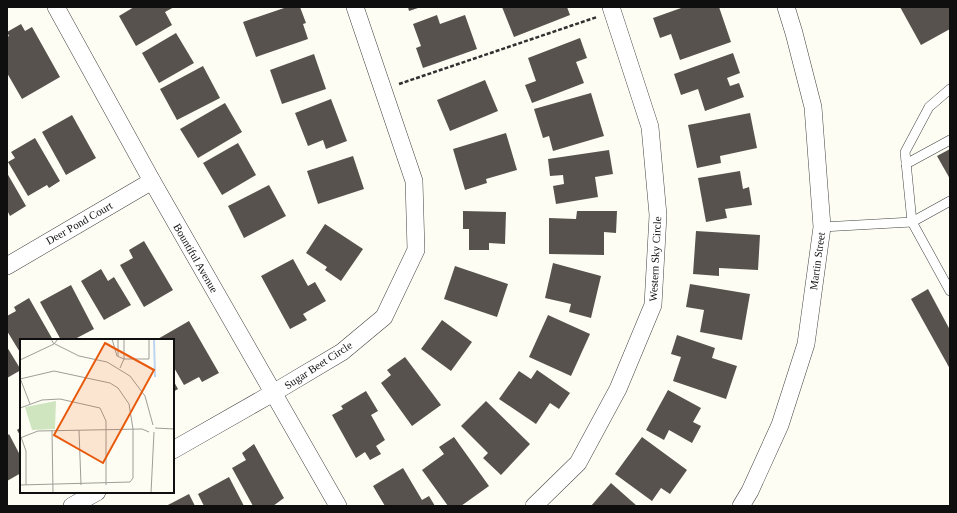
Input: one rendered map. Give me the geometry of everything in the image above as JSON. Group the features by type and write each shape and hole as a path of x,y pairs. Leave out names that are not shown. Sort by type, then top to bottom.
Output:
{"street":[{"name":"Bountiful Avenue","path":"56,7 152,181 338,506"},
{"name":"Sugar Beet Circle","path":"174,449 274,393 342,352 384,317 416,250 414,181 355,7"},
{"name":"Martin Street","path":"741,506 750,491 780,425 806,344 822,227 812,107 794,33 786,7"},
{"name":"Western Sky Circle","path":"534,506 578,463 618,389 653,305 658,215 650,127 607,11"},
{"name":"Deer Pond Court","path":"7,266 152,181"},
{"path":"72,506 95,493"}],"lane":[{"path":"950,89 929,107 905,152 912,222 950,291"},
{"path":"906,164 950,140"},
{"path":"822,227 912,222 950,201"}],"path":[{"path":"398,84 607,11"}],"building":[{"path":"134,7 174,7 165,12 172,25 136,46 119,16"},
{"path":"287,7 300,7 306,23 303,24 308,39 256,57 243,22"},
{"path":"408,7 421,7 409,11"},
{"path":"502,7 567,7 570,15 514,37"},
{"path":"684,7 719,7 731,42 680,60 671,34 660,38 653,18"},
{"path":"900,7 950,7 950,29 921,45"},
{"path":"437,15 440,24 465,15 477,49 423,68 416,48 421,46 413,24"},
{"path":"21,24 25,31 32,27 60,77 22,99 7,73 7,37 9,36 7,32"},
{"path":"176,33 194,63 159,83 142,53"},
{"path":"580,38 587,58 576,62 584,83 532,103 525,85 536,81 528,58"},
{"path":"733,53 740,73 727,78 730,86 739,83 744,97 705,111 698,89 681,95 674,74"},
{"path":"314,54 326,89 282,104 270,70"},
{"path":"203,66 220,98 177,120 160,89"},
{"path":"485,80 498,111 450,131 437,100"},
{"path":"591,93 604,136 553,151 549,136 543,138 534,109"},
{"path":"331,99 347,141 326,149 323,140 308,146 295,113"},
{"path":"225,103 242,132 198,158 180,129"},
{"path":"750,113 757,148 720,156 721,163 697,168 688,125"},
{"path":"72,115 96,158 66,175 42,132"},
{"path":"506,133 517,170 486,179 487,183 465,190 453,149"},
{"path":"35,138 60,181 49,188 47,185 28,196 8,162 15,158 11,152"},
{"path":"238,143 256,175 222,195 203,163"},
{"path":"950,149 950,179 937,156"},
{"path":"609,150 613,174 595,177 598,197 556,204 553,186 564,184 563,175 550,176 548,159"},
{"path":"353,156 364,189 318,204 307,171"},
{"path":"740,171 743,189 749,187 752,205 725,209 727,218 706,222 698,178"},
{"path":"7,173 26,206 10,216 8,212 7,213"},
{"path":"269,185 286,216 244,238 228,206"},
{"path":"463,211 506,212 505,244 489,243 489,250 469,250 469,229 463,229"},
{"path":"577,211 617,211 616,233 604,232 604,255 549,254 549,218 576,219"},
{"path":"325,224 363,249 341,281 325,270 327,267 306,253"},
{"path":"696,231 760,235 758,270 719,268 719,276 693,274"},
{"path":"144,241 173,290 144,307 120,265 133,258 129,250"},
{"path":"293,259 308,286 315,282 326,301 303,314 307,320 290,329 261,276"},
{"path":"553,263 601,276 591,318 569,312 571,304 545,298"},
{"path":"455,266 508,284 497,317 444,299"},
{"path":"101,269 108,281 114,277 131,305 104,320 81,281"},
{"path":"690,284 750,294 742,340 700,332 704,310 686,307"},
{"path":"71,285 94,329 75,339 60,339 40,302"},
{"path":"928,289 950,330 950,369 911,299"},
{"path":"29,298 52,339 20,339 20,352 7,331 7,316 16,311 14,307"},
{"path":"548,315 590,334 571,376 529,357"},
{"path":"442,320 472,342 451,371 421,349"},
{"path":"189,321 219,373 202,382 199,377 184,385 174,368 174,339 158,339"},
{"path":"677,335 715,348 712,358 737,366 726,399 673,381 681,357 671,354"},
{"path":"7,347 20,371 7,378"},
{"path":"405,357 441,405 412,426 381,383 391,375 387,370"},
{"path":"537,370 570,393 559,409 550,403 536,424 499,399 519,371 531,379"},
{"path":"174,382 178,389 174,391"},
{"path":"668,390 701,408 693,422 701,426 692,443 669,430 664,440 646,430"},
{"path":"366,391 378,411 371,415 385,440 376,446 381,454 370,460 365,452 356,458 332,415 343,409 341,406"},
{"path":"486,401 530,444 501,475 483,458 488,453 461,426"},
{"path":"20,428 20,435 17,430"},
{"path":"9,434 20,455 20,474 7,481 7,436"},
{"path":"454,437 489,486 461,506 448,506 422,470 444,454 439,447"},
{"path":"642,437 687,470 670,494 661,488 652,501 615,474"},
{"path":"254,444 284,498 273,506 253,506 232,468 246,460 242,453"},
{"path":"403,468 422,500 429,496 435,506 385,506 373,486"},
{"path":"229,477 244,506 204,506 198,494"},
{"path":"611,483 637,506 591,506"},
{"path":"189,494 195,506 166,506"}]}
